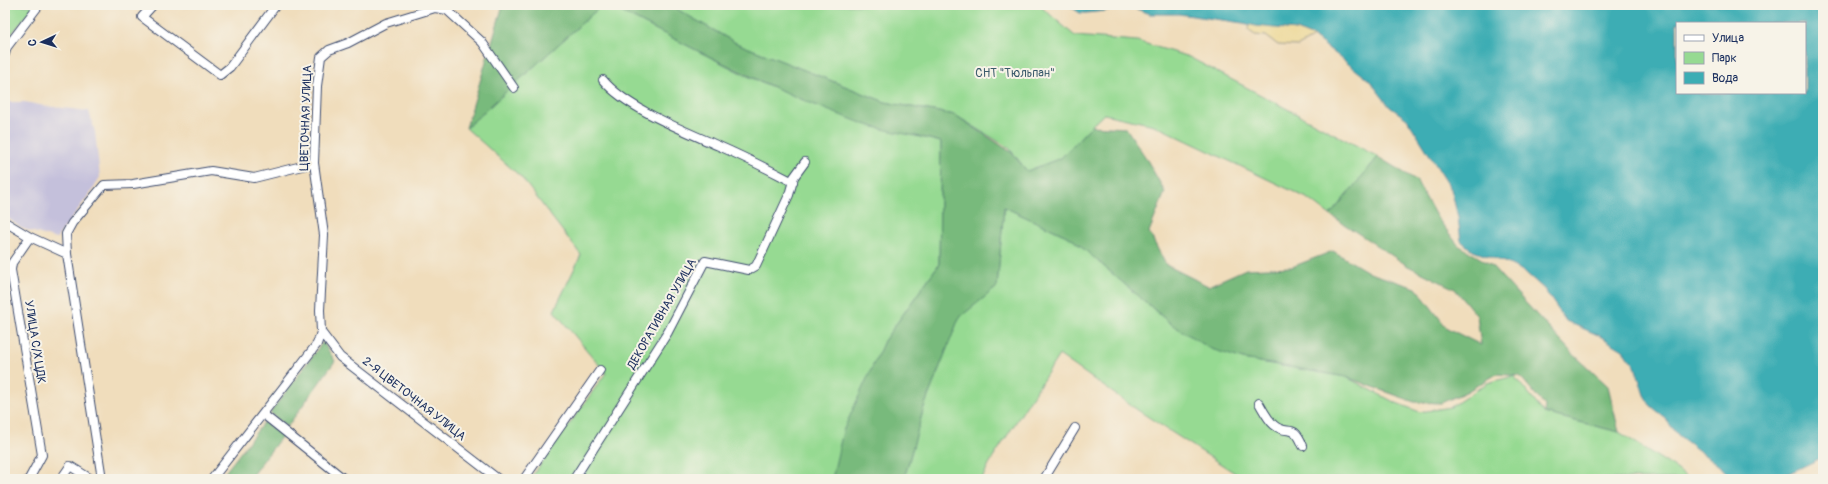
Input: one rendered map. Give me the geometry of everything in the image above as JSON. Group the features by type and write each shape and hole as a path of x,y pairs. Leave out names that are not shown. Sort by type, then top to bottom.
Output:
{"street":[{"path":"5,54 7,47 39,5"},
{"path":"153,5 142,17 220,75 230,67 276,5"},
{"name":"ЦВЕТОЧНАЯ УЛИЦА","path":"212,479 317,344 321,332 320,310 324,235 314,163 317,86 321,57 329,50 348,43 386,23 435,8 446,10 482,42 514,88"},
{"path":"603,80 611,89 651,114 759,164 793,182"},
{"name":"ДЕКОРАТИВНАЯ УЛИЦА","path":"574,479 668,332 705,261 749,270 756,266 789,195 793,182 805,162"},
{"path":"102,479 67,254 66,234 72,223 104,185 133,184 211,171 254,178 314,163"},
{"path":"5,222 30,237 67,254"},
{"name":"УЛИЦА С/Х ЦДК","path":"29,479 42,455 11,270 12,263 30,237"},
{"name":"2-Я ЦВЕТОЧНАЯ УЛИЦА","path":"321,332 340,357 498,479"},
{"path":"524,479 600,370"},
{"path":"1259,403 1273,425 1293,430 1298,435 1302,446"},
{"path":"263,414 344,479"},
{"path":"1044,479 1075,428"},
{"path":"61,479 70,466 91,479"}],"shaded area":[{"path":"5,102 25,102 89,111 95,132 100,177 91,192 56,239 21,228 5,216"}],"green space":[{"path":"5,5 35,5 5,42"},
{"path":"503,5 602,5 466,128"},
{"path":"602,5 608,5 745,75 808,102 866,124 941,142 939,264 884,341 832,479 530,479 606,373 554,311 581,255 521,177 466,128"},
{"path":"608,5 673,5 680,11 736,43 885,102 955,115 1011,152 1027,171 1061,158 1091,126 1126,128 1146,158 1165,192 1149,232 1166,265 1208,286 1246,269 1292,267 1333,251 1370,273 1416,288 1447,328 1481,345 1477,316 1455,289 1408,266 1330,215 1378,157 1416,180 1436,216 1458,245 1490,264 1571,352 1608,386 1619,432 1544,413 1545,406 1520,376 1497,374 1466,392 1441,403 1414,402 1346,377 1243,359 1211,349 1171,324 1071,238 1004,207 997,287 959,318 924,407 904,479 832,479 843,431 884,341 939,264 941,142 873,127 798,98 734,69"},
{"name":"СНТ \"Тюльпан\"","path":"673,5 1039,5 1075,36 1137,41 1189,57 1378,157 1330,215 1309,199 1154,125 1104,114 1061,158 1027,171 1009,148 955,115 885,102 736,43 680,11"},
{"path":"1004,207 1071,238 1171,324 1243,359 1346,377 1394,402 1420,412 1451,407 1487,383 1514,376 1544,413 1619,432 1678,470 1688,479 1244,479 1139,411 1059,355 989,464 982,479 904,479 924,407 959,317 997,287"},
{"path":"323,342 335,361 287,427 270,413"},
{"path":"264,422 282,436 249,479 220,479"}],"sand":[{"path":"1249,24 1296,30 1314,37 1298,46 1278,45 1266,36 1255,35 1248,30"}],"water":[{"path":"1068,5 1127,5 1105,11 1080,13"},
{"path":"1127,5 1823,5 1823,457 1777,479 1732,479 1722,468 1678,435 1664,417 1650,405 1644,395 1635,366 1623,350 1598,335 1566,321 1544,289 1525,272 1507,263 1473,251 1461,241 1458,217 1451,189 1407,119 1390,107 1369,80 1314,37 1296,30 1256,26 1179,14 1149,14"}]}
